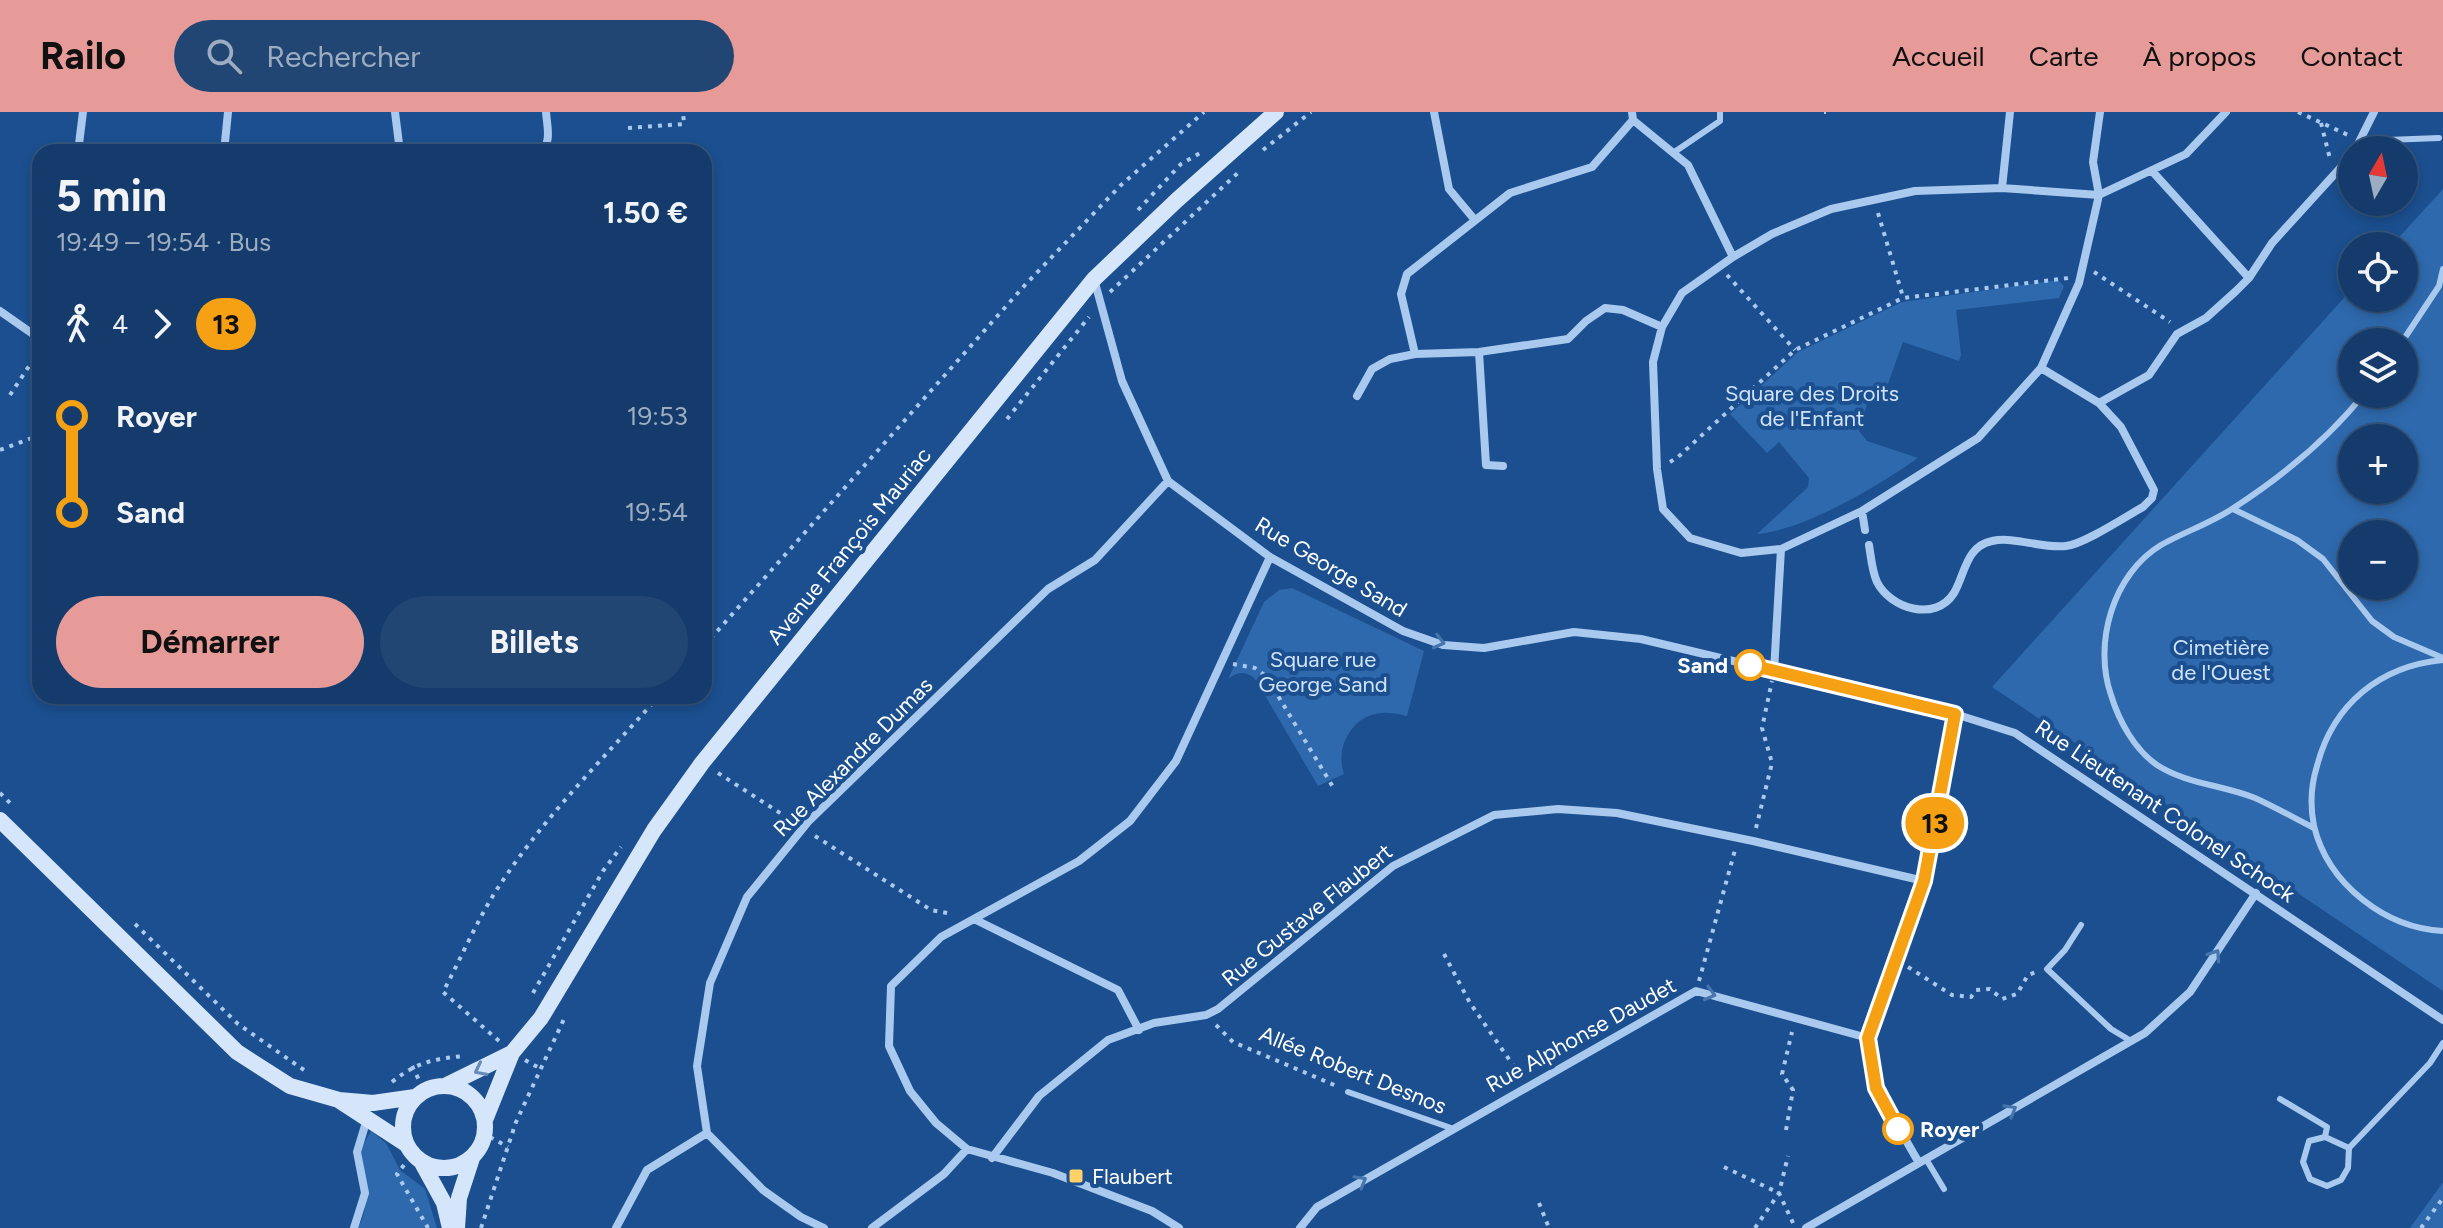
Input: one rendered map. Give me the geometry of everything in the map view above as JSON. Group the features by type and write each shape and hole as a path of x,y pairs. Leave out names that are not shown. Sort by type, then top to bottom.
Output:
{"street":[{"path":"79,144 83,112"},
{"path":"225,144 228,112"},
{"path":"395,112 399,144"},
{"path":"546,112 547,144"},
{"name":"Avenue François Mauriac","path":"457,1228 459,1198 472,1158 481,1147 485,1127 512,1053 541,1018 654,830 702,763 1094,279 1276,112"},
{"path":"1434,112 1449,189 1474,219"},
{"path":"2002,188 2010,112"},
{"path":"2100,112 2093,162 2099,195 2079,283 2041,368 1978,438 1862,511 1781,549 1741,553 1690,538 1663,509 1657,469 1653,362 1662,327 1682,293 1772,234 1831,209 1915,191 2002,188 2099,195 2186,154 2226,112"},
{"path":"2363,136 2374,112"},
{"path":"1415,354 1401,294 1407,274 1510,193 1592,167 1632,116 1688,165 1733,257"},
{"path":"2099,403 2149,375 2177,334 2206,318 2249,278 2272,243 2338,170"},
{"path":"2152,171 2249,278"},
{"name":"Rue George Sand","path":"1094,279 1122,381 1168,481 1270,557 1340,598 1403,631 1443,645 1484,648 1574,632 1641,639 1774,671"},
{"path":"1357,396 1372,369 1390,359 1415,354 1479,352 1568,339 1605,308 1623,310 1662,327"},
{"path":"0,311 32,333"},
{"path":"1479,352 1486,465 1503,466"},
{"path":"1869,545 1876,581 1889,597 1905,607 1924,609 1939,606 1953,595 1968,559 1978,546 1994,540 2068,546 2143,507 2152,498 2154,490 2121,427 2099,403 2041,368"},
{"name":"Rue Alexandre Dumas","path":"707,1133 697,1066 710,983 747,897 804,828 1048,589 1095,560 1168,481"},
{"path":"1862,511 1865,530"},
{"path":"1774,671 1781,549"},
{"path":"1179,1228 1152,1211 1053,1173 967,1149 936,1123 910,1091 889,1046 891,986 941,937 1079,861 1130,821 1176,761 1270,557"},
{"name":"Rue Lieutenant Colonel Schock","path":"1774,671 1955,714 2015,733 2443,1020"},
{"path":"1923,1161 1876,1088 1868,1038 1924,881 1955,714"},
{"name":"Rue Gustave Flaubert","path":"992,1158 1039,1096 1108,1040 1154,1023 1206,1015 1218,1009 1393,866 1494,815 1558,809 1617,813 1924,881"},
{"path":"0,820 237,1052 290,1086 339,1100 406,1144 421,1161 444,1203 450,1228"},
{"path":"1806,1228 2145,1033 2190,992 2256,893"},
{"path":"974,919 1118,990 1139,1030"},
{"name":"Rue Alphonse Daudet","path":"1300,1228 1317,1207 1696,991 1868,1038"},
{"name":"Avenue François Mauriac","path":"339,1100 373,1103 415,1097 424,1090 447,1085 512,1053"},
{"path":"447,1085 469,1094 478,1103 485,1127"},
{"path":"406,1144 403,1119 415,1097"},
{"path":"354,1228 365,1193 357,1152 367,1119"},
{"path":"616,1228 647,1170 707,1133 763,1190 801,1217 824,1228"},
{"path":"872,1228 944,1174 967,1149"},
{"path":"421,1161 433,1167 447,1168 472,1158"}],"lane":[{"path":"1673,153 1720,121 1720,112"},
{"path":"2418,139 2439,138"},
{"path":"2412,328 2441,289 2443,269"},
{"path":"2314,828 2254,798 2183,777 2156,764 2128,733 2109,690 2104,666 2108,622 2113,604 2126,580 2158,547 2233,509 2315,445 2351,408"},
{"path":"2233,509 2297,540 2323,559 2372,621 2394,637 2443,659"},
{"path":"2443,659 2420,662 2394,671 2371,684 2342,713 2321,748 2311,799 2314,828 2340,877 2358,897 2380,913 2404,924 2443,931"},
{"path":"2081,925 2065,950 2047,969 2111,1029 2131,1041"},
{"path":"2349,1148 2325,1137 2309,1141 2303,1162 2310,1179 2327,1186 2341,1180 2348,1168 2349,1148 2430,1063 2443,1043"},
{"name":"Allée Robert Desnos","path":"1348,1092 1451,1128"},
{"path":"2280,1099 2327,1127 2325,1137"},
{"path":"1923,1161 1944,1189"}],"path":[{"path":"628,128 684,124 683,112"},
{"path":"712,637 1025,285 1120,186 1204,112"},
{"path":"1257,155 1311,112"},
{"path":"2298,112 2350,136"},
{"path":"2321,123 2334,175"},
{"path":"998,428 1076,336 1100,301 1246,165"},
{"path":"1874,200 1903,298"},
{"path":"1657,469 1678,457 1795,350 1903,298 2069,278 2083,264 2183,330"},
{"path":"1719,266 1795,350"},
{"path":"10,395 32,361"},
{"path":"0,450 32,438"},
{"path":"1243,668 1255,668 1266,676 1333,787"},
{"path":"1753,841 1772,763 1762,728 1774,671"},
{"path":"541,1069 512,1053 443,992 505,878 543,826 652,704"},
{"path":"702,763 931,910 974,919"},
{"path":"0,793 15,808"},
{"path":"1696,991 1738,838"},
{"path":"127,916 238,1024 304,1070 316,1074"},
{"path":"1444,954 1470,1003 1528,1086"},
{"path":"1896,960 1952,995 1971,997 1976,990 1990,989 2002,999 2017,994 2028,975 2047,969"},
{"path":"481,1228 516,1122 565,1015"},
{"name":"Allée Robert Desnos","path":"1206,1015 1233,1042 1348,1092"},
{"path":"1786,1130 1793,1090 1782,1074 1795,1018"},
{"path":"385,1087 412,1066"},
{"path":"485,1127 508,1147"},
{"path":"1755,1228 1779,1193 1788,1156"},
{"path":"1724,1167 1779,1193 1795,1228"},
{"path":"397,1174 428,1228"},
{"path":"2421,1228 2443,1198"},
{"path":"1539,1203 1548,1228"}],"green space":[{"name":"Cimetière de l'Ouest","path":"2443,189 2443,991 1992,687 2338,304 2338,312 2418,312 2418,232 2404,232"},
{"name":"Square des Droits de l'Enfant","path":"2058,280 2064,286 2059,298 1956,310 1959,361 1903,342 1885,392 1872,388 1859,431 1867,441 1918,458 1818,516 1776,531 1757,534 1808,487 1809,478 1779,442 1767,453 1730,414 1798,352 1902,302"},
{"name":"Square rue George Sand","path":"1292,588 1424,651 1407,716 1381,713 1361,720 1344,744 1344,774 1318,786 1256,680 1243,673 1228,679 1264,602 1279,590"},
{"path":"371,1131 386,1143 400,1170 425,1189 437,1228 358,1228 365,1208 361,1154"},
{"path":"2443,1182 2443,1228 2410,1228"}],"bus line":[{"name":"13","path":"1750,665 1955,714 1924,881 1868,1038 1876,1088 1898,1129"}],"place":[{"name":"Sand","path":"1750,665"},
{"name":"Royer","path":"1898,1129"},
{"name":"Flaubert","path":"1076,1176"}]}
